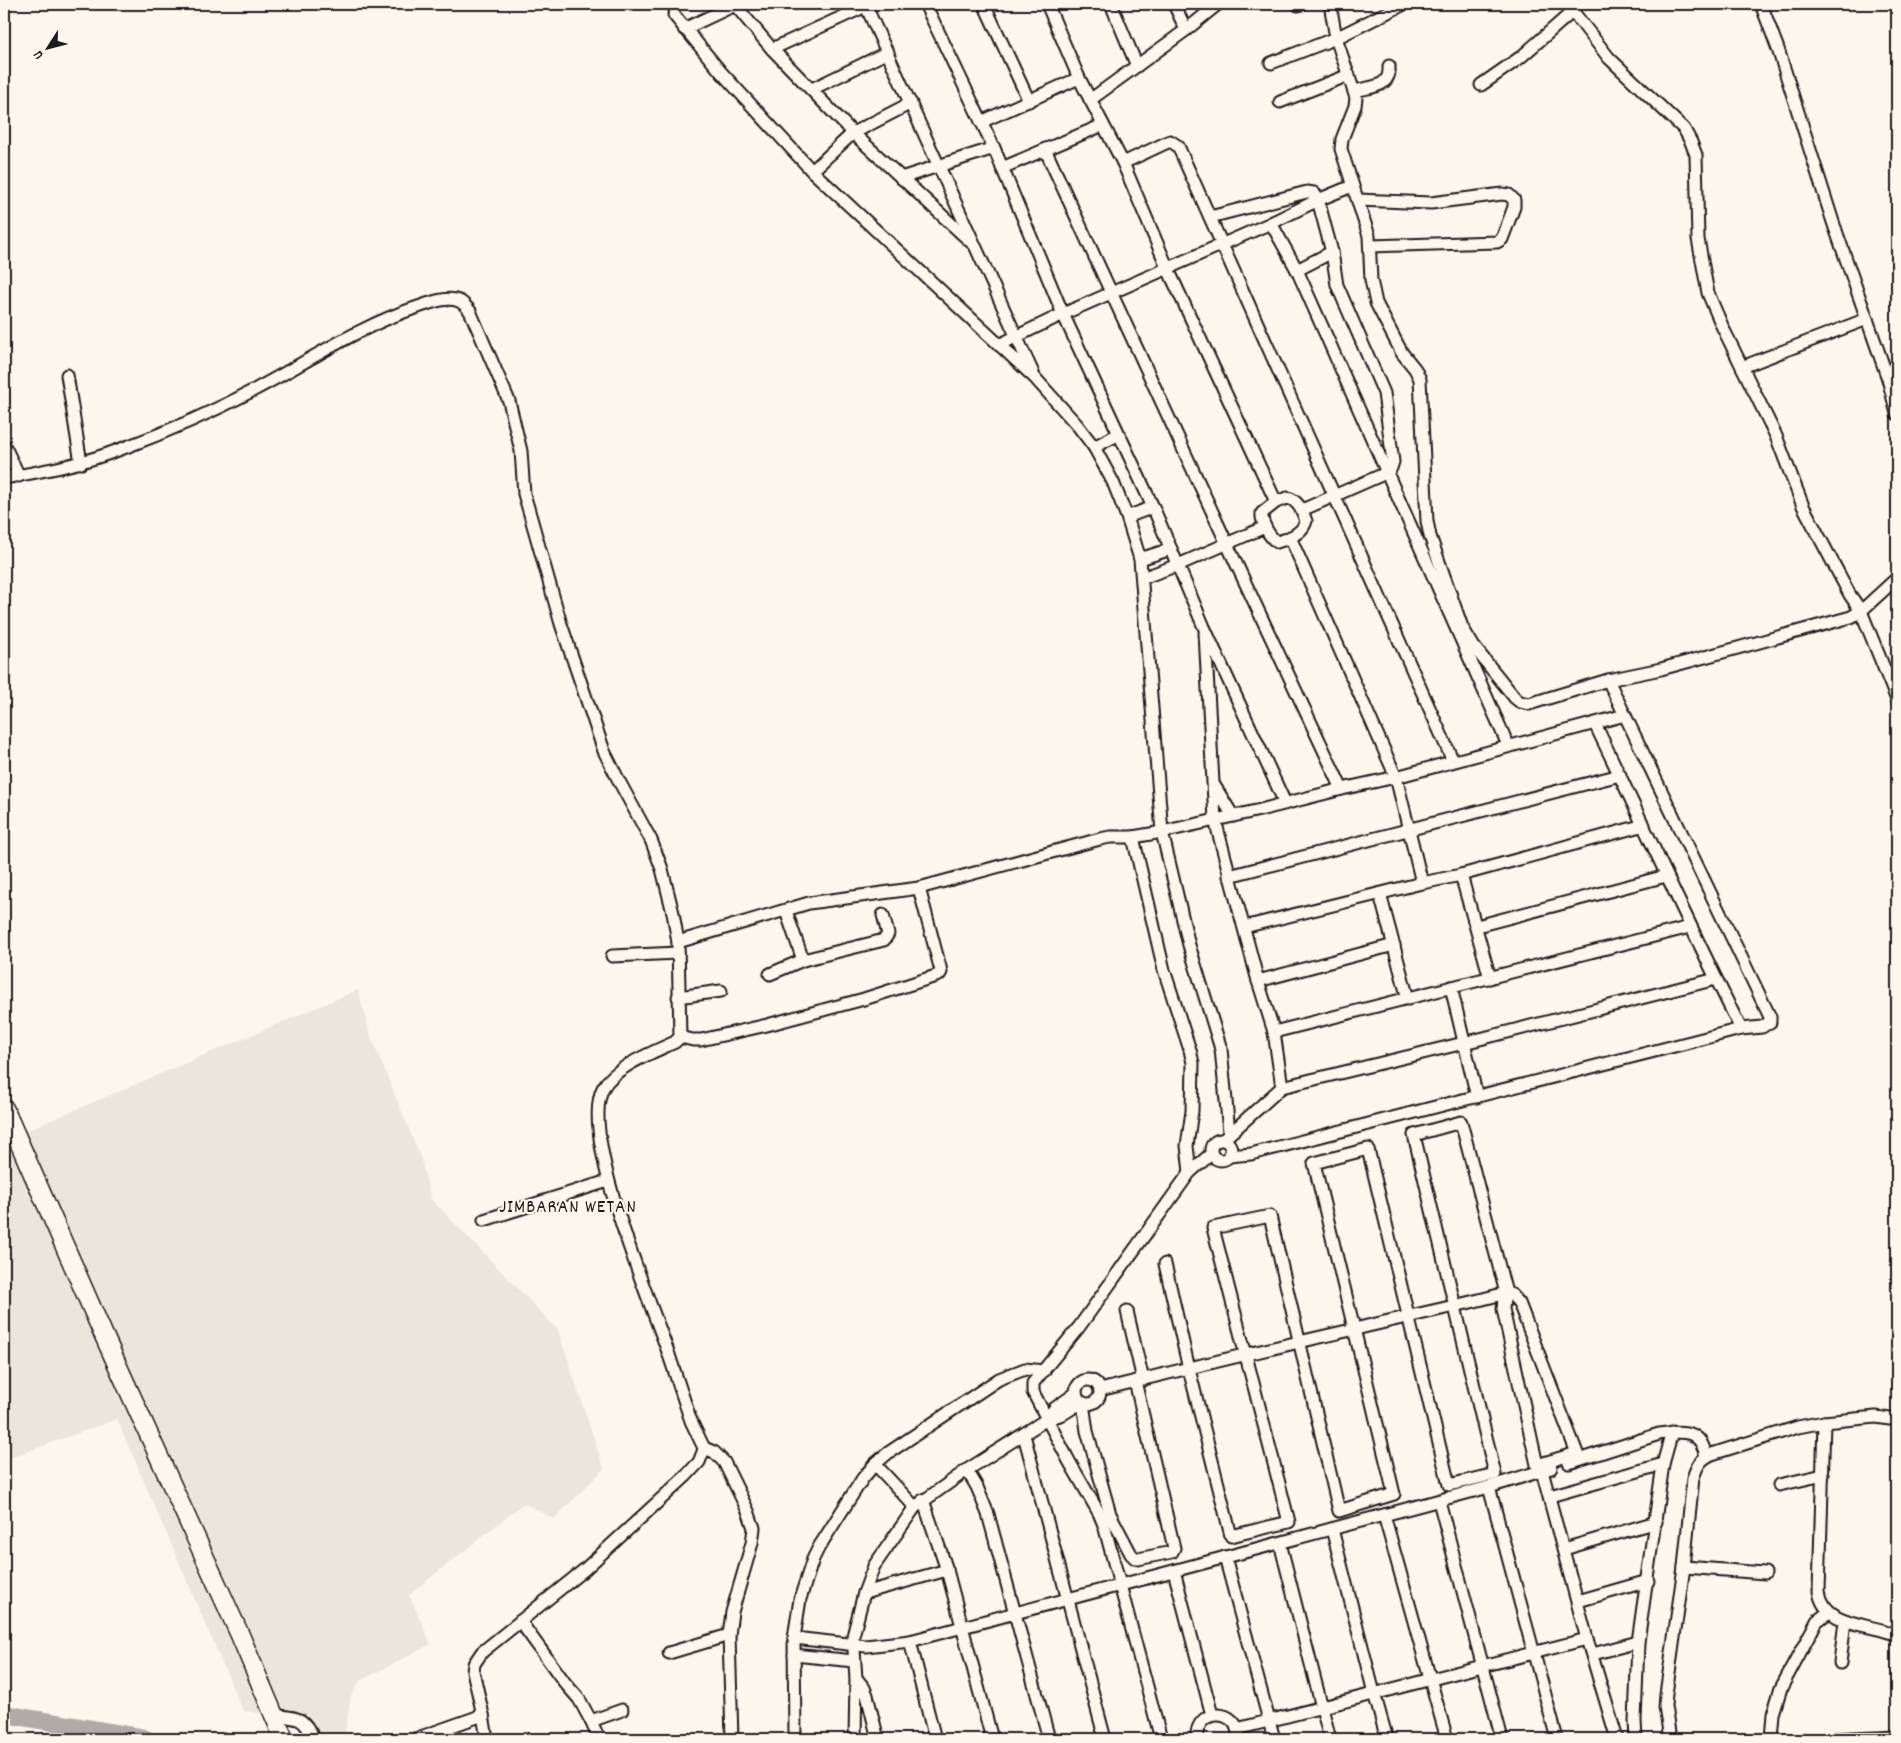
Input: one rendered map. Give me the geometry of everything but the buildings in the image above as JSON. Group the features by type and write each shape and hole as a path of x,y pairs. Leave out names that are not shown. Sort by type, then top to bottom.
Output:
{"main road":[{"path":"4,1108 109,1347 240,1635 284,1739"}],"street":[{"path":"684,29 736,4 772,49 853,133 975,246"},
{"path":"926,4 994,148 1063,314 1153,508 1204,627 1285,803"},
{"path":"984,4 1029,101"},
{"path":"1047,4 1079,78 1123,162 1168,269 1276,502"},
{"path":"1111,4 1137,66"},
{"path":"1174,4 1186,30"},
{"path":"1090,100 1186,30 1218,4"},
{"path":"1330,4 1336,38 1355,91 1355,106 1342,139 1341,149 1358,200 1370,246 1371,280 1376,303 1402,352 1420,379 1427,521 1430,536 1462,627 1474,647 1520,702 1529,704 1608,680 1661,669 1851,617 1861,611 1897,578"},
{"path":"1271,63 1336,38 1404,4"},
{"path":"1761,4 1778,49 1833,222 1893,394 1897,414"},
{"path":"772,49 866,5 1035,378"},
{"path":"1482,85 1521,57 1569,8 1610,58 1684,129 1696,155 1699,251 1708,293 1776,436 1803,506 1850,595 1861,611 1897,700"},
{"path":"674,15 721,72 812,171 1035,378 1094,447 1113,482 1127,517 1140,559 1162,832 1191,952 1221,1049 1227,1136 1231,1146 1229,1156"},
{"path":"812,90 888,52"},
{"path":"1355,91 1384,83 1390,76 1390,66"},
{"path":"1280,102 1349,75"},
{"path":"982,122 1079,78"},
{"path":"812,171 853,133 911,104"},
{"path":"1002,168 1103,125"},
{"path":"1123,162 1164,143 1173,142 1178,146 1453,761"},
{"path":"901,178 994,148"},
{"path":"1045,150 1342,789"},
{"path":"999,345 1017,338 1063,314 1352,186"},
{"path":"1210,217 1312,192 1318,200 1332,252 1337,285 1384,393 1393,462 1391,468 1386,473 1302,510"},
{"path":"1358,200 1431,203 1502,194 1509,195 1514,200 1514,208 1502,239 1497,242 1370,246"},
{"path":"1271,223 1297,270 1508,746"},
{"path":"1297,270 1332,252"},
{"path":"4,478 80,463 122,449 256,389 326,348 380,321 418,307 448,299 464,303 470,311 510,401 521,451 524,494 561,624 604,750 651,840 662,869 673,913 678,947 680,1037 675,1042 616,1072 604,1087 599,1107 599,1129 608,1180 691,1421 704,1448 702,1457 686,1476 585,1569 482,1652 474,1664 473,1671 487,1739"},
{"path":"1742,367 1867,319"},
{"path":"66,375 80,463"},
{"path":"1094,447 1119,434"},
{"path":"4,445 19,476"},
{"path":"1289,498 1294,500 1302,510 1306,521 1302,529 1279,542 1276,541 1265,527 1262,519 1262,513 1276,502 1289,498"},
{"path":"1127,517 1153,508"},
{"path":"1142,578 1178,565 1265,527"},
{"path":"1290,537 1396,777 1422,882"},
{"path":"1140,559 1171,548"},
{"path":"1204,627 1214,820 1258,981 1274,1032 1282,1087"},
{"path":"1211,1154 1220,1160 1229,1156 1251,1154 1740,1029 1766,1025 1770,1022 1770,1018 1608,680"},
{"path":"612,956 678,947 809,903 919,888 1110,837 1130,837 1162,832 1396,777 1625,715"},
{"path":"1595,724 1740,1029"},
{"path":"1229,876 1620,775"},
{"path":"1213,783 1232,816"},
{"path":"1244,927 1422,882 1462,875 1644,825"},
{"path":"1130,837 1164,970 1193,1063 1192,1111 1187,1146 1190,1172"},
{"path":"1462,875 1490,978"},
{"path":"1477,926 1666,876"},
{"path":"680,1037 701,1040 767,1026 864,999 939,975 941,972 940,966 919,888"},
{"path":"1380,894 1408,999"},
{"path":"786,911 803,960"},
{"path":"770,974 803,960 884,940 888,934 883,915"},
{"path":"1274,1032 1690,927"},
{"path":"1258,981 1394,945"},
{"path":"1161,1739 1121,1585 1099,1514 1047,1419 1032,1388 1033,1383 1079,1327 1190,1172 1211,1154 1212,1144 1227,1136 1282,1087 1716,979"},
{"path":"1451,987 1477,1097"},
{"path":"678,997 721,991"},
{"path":"1100,1390 1139,1380 1189,1369 1246,1356 1299,1342 1353,1329 1408,1317 1454,1307 1506,1294 1512,1295 1519,1303 1577,1453 1537,1465 1503,1309 1506,1294 1461,1122 1414,1135 1454,1307 1495,1474 1448,1485 1408,1317 1368,1148 1314,1163 1353,1329 1394,1494 1339,1511 1299,1342 1270,1216 1213,1228 1246,1356 1288,1522 1231,1536 1189,1369 1165,1264"},
{"path":"484,1220 608,1180"},
{"path":"1080,1399 1091,1404 1100,1396 1100,1390 1094,1381 1086,1380 1079,1385 1080,1399 1110,1514 1131,1554 1138,1559 1172,1552 1174,1548 1139,1380 1127,1311"},
{"path":"795,1739 794,1638 800,1600 813,1559 863,1478 888,1453 999,1379 1025,1369 1044,1371"},
{"path":"855,1739 856,1678 852,1644 854,1628 874,1566 919,1504 967,1470 1047,1419 1063,1414 1080,1399"},
{"path":"1670,1739 1665,1706 1666,1694 1684,1567 1693,1478 1698,1464 1706,1457 1798,1427 1824,1422 1876,1417 1897,1420"},
{"path":"1824,1422 1819,1591 1822,1604 1829,1612 1844,1621 1897,1634"},
{"path":"1636,1739 1638,1642 1663,1464 1672,1432"},
{"path":"794,1638 874,1645 910,1640 1439,1501 1659,1434 1688,1432 1695,1435 1703,1446 1706,1457"},
{"path":"1024,1435 1105,1739"},
{"path":"704,1448 714,1452 724,1462 748,1511 754,1528 752,1543 732,1612 729,1635 732,1739"},
{"path":"875,1464 919,1504 947,1570 992,1739"},
{"path":"1550,1496 1663,1464"},
{"path":"967,1470 986,1508 1049,1739"},
{"path":"1542,1471 1587,1639 1617,1739"},
{"path":"1778,1485 1823,1475"},
{"path":"1489,1487 1557,1739"},
{"path":"1439,1501 1502,1739"},
{"path":"1384,1515 1447,1739"},
{"path":"1564,1550 1656,1522"},
{"path":"1332,1529 1387,1739"},
{"path":"1280,1543 1330,1739"},
{"path":"1225,1558 1274,1739"},
{"path":"1684,1567 1765,1573"},
{"path":"864,1593 947,1570"},
{"path":"1174,1571 1212,1716"},
{"path":"1578,1601 1648,1581"},
{"path":"1770,1739 1773,1714 1781,1688 1816,1623 1829,1612"},
{"path":"520,1621 565,1683 579,1699 599,1739"},
{"path":"1840,1663 1844,1621"},
{"path":"668,1653 729,1635"},
{"path":"1197,1739 1200,1725 1212,1716 1227,1717 1235,1724 1238,1734 1269,1721 1587,1639"},
{"path":"910,1640 935,1739"},
{"path":"1593,1654 1638,1642"},
{"path":"794,1655 854,1661"},
{"path":"856,1678 867,1695 878,1739"},
{"path":"591,1721 622,1710"},
{"path":"274,1715 299,1718 304,1721 314,1739"},
{"path":"415,1739 483,1715"},
{"path":"1832,1739 1897,1736"}],"shaded area":[{"path":"358,990 370,1034 420,1156 431,1199 558,1330 604,1469 554,1519 524,1503 409,1595 431,1644 360,1681 351,1696 344,1739 314,1739 299,1718 243,1711 117,1419 4,1460 4,1108 16,1135"}],"waterway":[{"path":"4,1714 146,1739"}],"district":[{"name":"JIMBARAN WETAN","path":"568,1205"}]}
